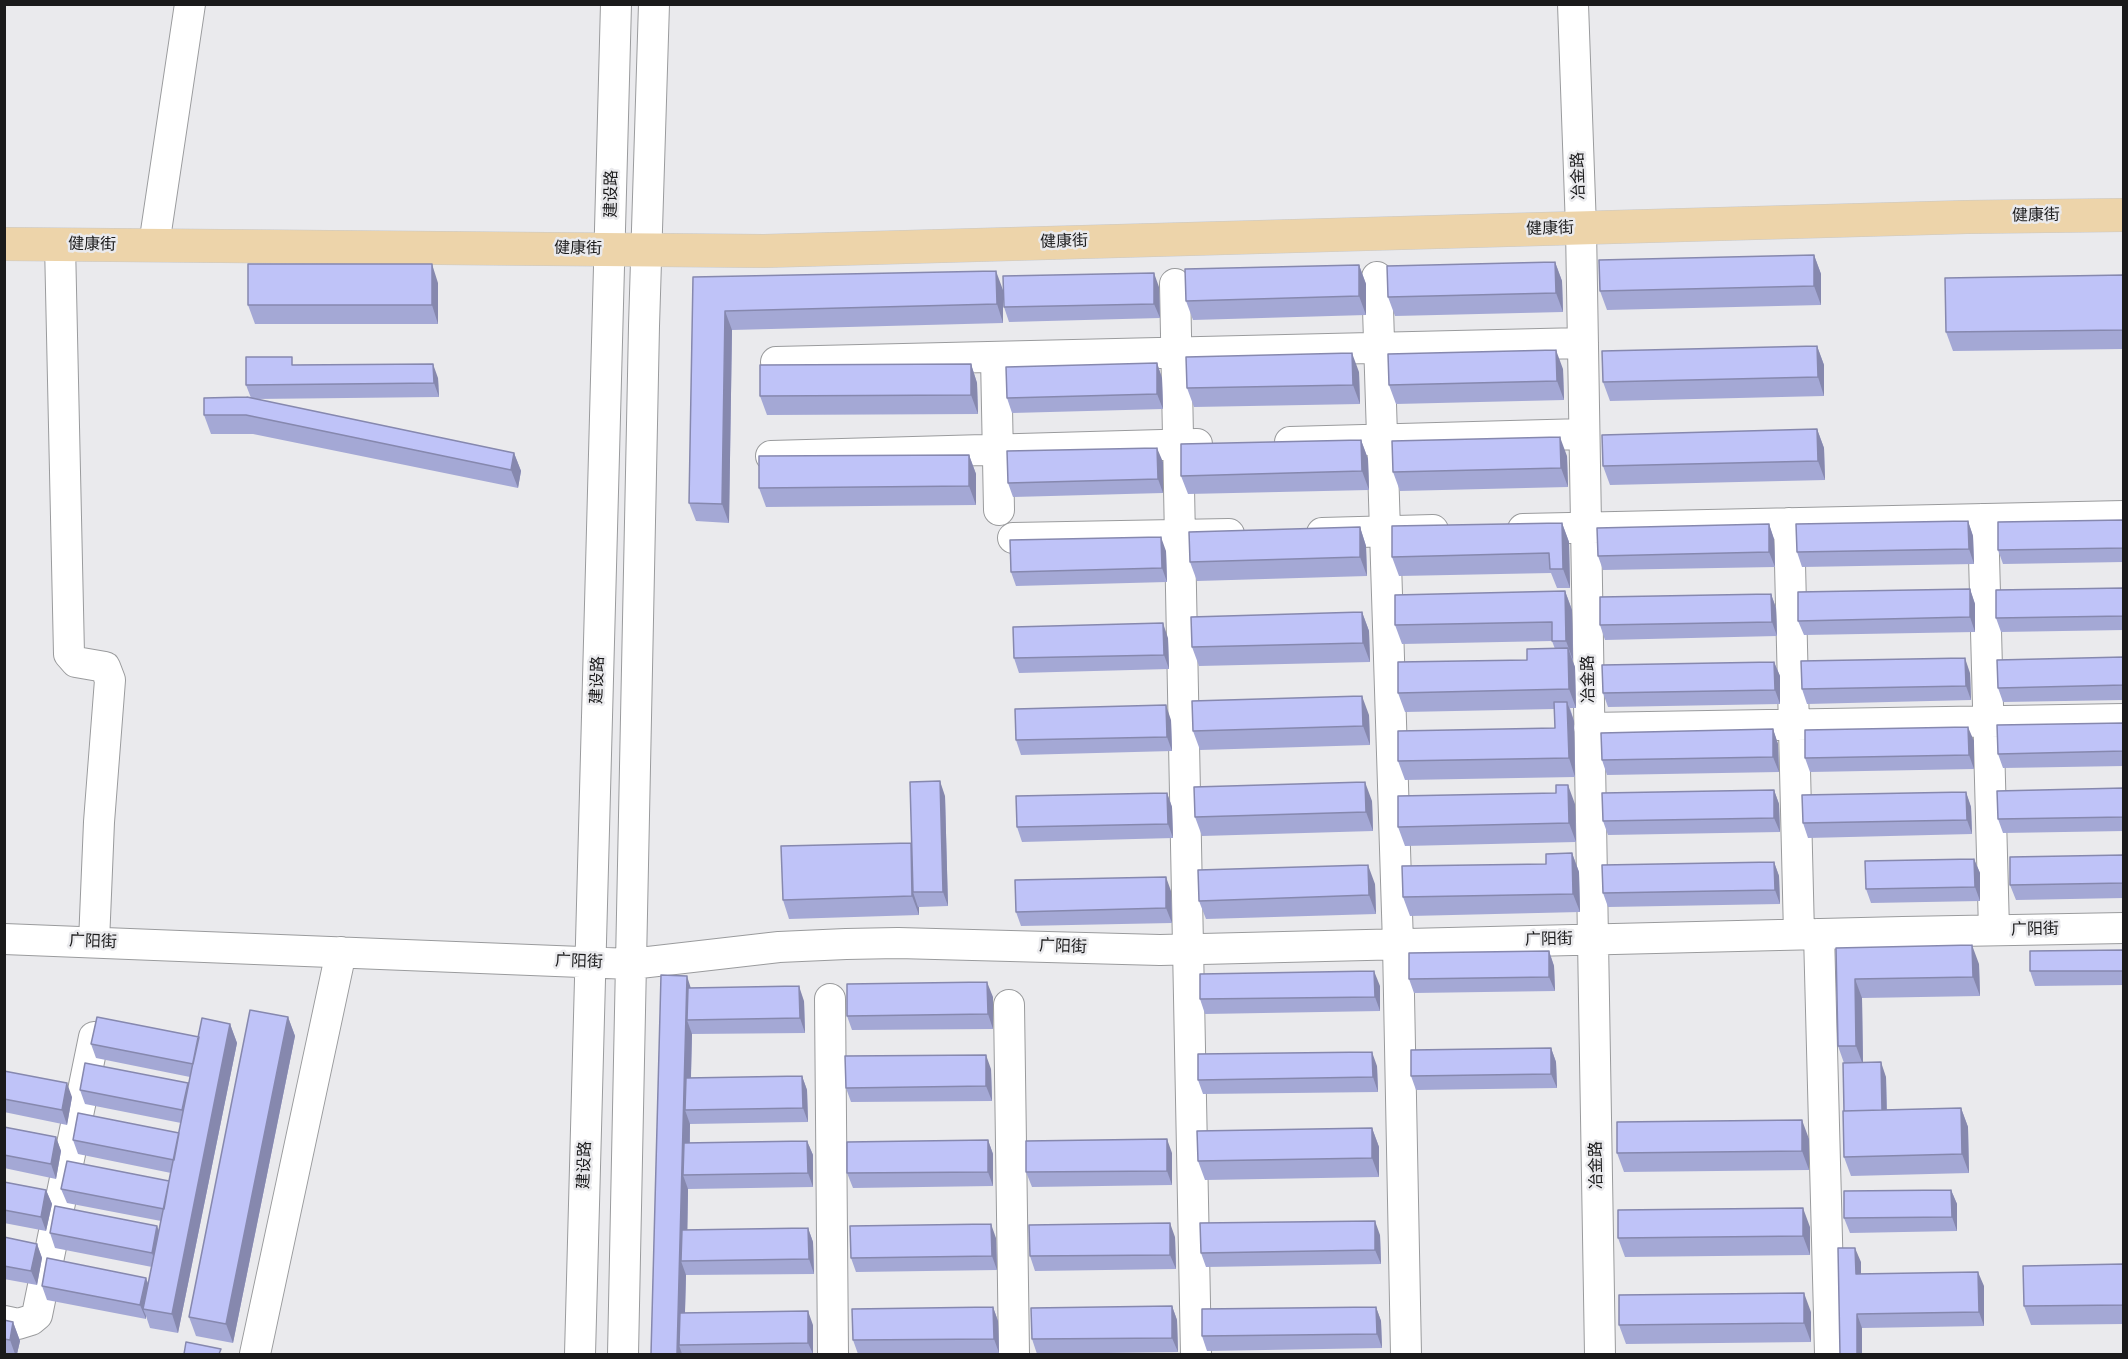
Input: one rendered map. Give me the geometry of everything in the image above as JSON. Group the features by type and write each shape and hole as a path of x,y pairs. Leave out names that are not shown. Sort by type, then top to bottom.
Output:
{"main road":[{"name":"健康街","path":"4,244 764,251 1967,217 2124,215"}],"street":[{"path":"154,245 190,4"},
{"name":"建设路","path":"580,1354 616,4"},
{"path":"623,1354 646,250 654,4"},
{"name":"冶金路","path":"1573,4 1581,228 1593,939 1608,1127 1600,1354"},
{"path":"60,244 69,654 75,662 105,667 110,680 99,822 94,942"},
{"path":"1377,277 1398,944 1406,1354"},
{"path":"1175,284 1196,1354"},
{"path":"776,362 1583,343"},
{"path":"996,357 999,510"},
{"path":"1262,442 1584,434"},
{"path":"771,456 1226,444"},
{"path":"1491,529 2124,516"},
{"path":"1983,519 1994,930"},
{"path":"1789,523 1794,725 1809,934 1813,1124 1830,1354"},
{"path":"1294,533 1456,530"},
{"path":"1013,538 1260,534"},
{"path":"1590,729 2124,719"},
{"name":"广阳街","path":"4,939 631,964 779,947 856,944 910,943 1189,949 2124,928"},
{"path":"255,1354 341,952"},
{"path":"830,999 833,1354"},
{"path":"1009,1005 1014,1354"},
{"path":"11,1323 31,1320 37,1315 94,1037"}],"building":[{"path":"1814,255 1814,286 1600,291 1599,260"},
{"path":"1555,262 1556,293 1388,297 1387,266"},
{"path":"248,264 432,264 432,305 248,305"},
{"path":"1359,265 1359,296 1186,301 1185,269"},
{"path":"996,271 997,304 725,311 722,504 689,503 693,277"},
{"path":"1154,273 1154,304 1004,307 1003,276"},
{"path":"2124,275 2124,330 1946,332 1945,278"},
{"path":"1817,346 1818,377 1603,382 1602,351"},
{"path":"1556,350 1557,381 1389,385 1388,354"},
{"path":"1352,353 1353,385 1187,388 1186,357"},
{"path":"246,357 292,357 292,365 433,364 434,383 246,385"},
{"path":"1157,363 1157,394 1007,398 1006,367"},
{"path":"971,364 971,395 760,396 760,365"},
{"path":"247,397 514,453 511,470 246,415 204,415 204,398"},
{"path":"1817,429 1818,461 1603,466 1602,435"},
{"path":"1560,437 1561,468 1393,472 1392,441"},
{"path":"1361,440 1362,471 1181,476 1181,444"},
{"path":"1157,448 1158,479 1008,483 1007,451"},
{"path":"969,455 969,486 759,488 759,456"},
{"path":"2124,520 2124,548 1998,550 1998,522"},
{"path":"1968,521 1969,549 1797,552 1796,524"},
{"path":"1562,523 1563,569 1550,569 1549,553 1392,557 1392,526"},
{"path":"1769,524 1769,552 1598,556 1597,528"},
{"path":"1360,527 1360,557 1190,562 1189,532"},
{"path":"1161,537 1162,568 1011,572 1010,540"},
{"path":"2124,588 2124,616 1996,618 1996,590"},
{"path":"1970,589 1970,617 1798,621 1798,592"},
{"path":"1565,591 1566,641 1552,641 1552,622 1395,625 1395,595"},
{"path":"1771,594 1772,622 1600,625 1600,597"},
{"path":"1362,612 1363,643 1192,647 1191,617"},
{"path":"1163,623 1164,655 1014,658 1013,627"},
{"path":"1568,648 1569,689 1398,693 1398,662 1527,660 1527,649"},
{"path":"2124,657 2124,685 1998,688 1997,660"},
{"path":"1965,658 1966,686 1802,689 1801,661"},
{"path":"1774,662 1775,690 1603,693 1602,665"},
{"path":"1362,696 1363,726 1193,731 1192,701"},
{"path":"1554,702 1567,702 1569,758 1398,761 1398,731 1555,728"},
{"path":"1166,705 1167,737 1016,740 1015,709"},
{"path":"2124,723 2124,751 1998,754 1997,725"},
{"path":"1968,727 1969,755 1805,758 1805,730"},
{"path":"1773,729 1773,757 1602,760 1601,733"},
{"path":"940,781 943,892 913,892 910,782"},
{"path":"1365,782 1366,812 1195,817 1194,787"},
{"path":"1556,785 1568,785 1569,823 1398,827 1398,796 1556,793"},
{"path":"2124,788 2124,817 1998,819 1997,791"},
{"path":"1774,790 1774,818 1603,821 1602,793"},
{"path":"1966,792 1967,820 1803,823 1802,795"},
{"path":"1167,793 1168,824 1017,827 1016,796"},
{"path":"911,843 912,896 783,900 781,846"},
{"path":"1572,853 1573,894 1403,897 1402,866 1546,864 1546,854"},
{"path":"2124,855 2124,883 2010,885 2010,857"},
{"path":"1974,859 1975,887 1866,889 1865,861"},
{"path":"1774,862 1775,890 1603,893 1602,865"},
{"path":"1368,865 1369,895 1199,901 1198,870"},
{"path":"1166,877 1166,908 1016,912 1015,880"},
{"path":"1972,945 1973,977 1855,979 1856,1046 1838,1046 1836,948"},
{"path":"2124,950 2124,971 2030,971 2030,951"},
{"path":"1549,951 1549,977 1409,979 1409,953"},
{"path":"1374,971 1375,997 1200,999 1200,974"},
{"path":"661,975 687,976 677,1354 651,1354"},
{"path":"987,982 988,1014 847,1016 847,984"},
{"path":"799,986 800,1018 687,1020 688,988"},
{"path":"250,1010 288,1017 226,1324 189,1317"},
{"path":"97,1017 199,1037 193,1064 91,1044"},
{"path":"202,1018 230,1024 172,1314 143,1309"},
{"path":"1551,1048 1551,1074 1411,1076 1411,1050"},
{"path":"1372,1052 1373,1077 1198,1080 1198,1054"},
{"path":"986,1055 986,1086 846,1088 845,1056"},
{"path":"1881,1062 1882,1110 1844,1111 1843,1063"},
{"path":"85,1063 188,1083 182,1110 80,1090"},
{"path":"4,1071 67,1083 62,1110 4,1099"},
{"path":"802,1076 803,1108 685,1110 686,1078"},
{"path":"1961,1108 1962,1154 1844,1157 1843,1111"},
{"path":"78,1113 179,1133 174,1160 73,1140"},
{"path":"1802,1120 1802,1151 1617,1153 1617,1122"},
{"path":"4,1127 56,1137 51,1164 4,1155"},
{"path":"1372,1128 1372,1158 1198,1161 1197,1131"},
{"path":"1167,1139 1167,1171 1026,1172 1026,1141"},
{"path":"988,1140 988,1172 847,1173 847,1142"},
{"path":"807,1141 808,1173 683,1175 684,1143"},
{"path":"67,1161 169,1181 164,1209 61,1189"},
{"path":"4,1182 46,1190 41,1217 4,1210"},
{"path":"1951,1190 1952,1217 1844,1218 1844,1191"},
{"path":"55,1206 157,1226 152,1253 50,1233"},
{"path":"1803,1208 1803,1236 1618,1238 1618,1210"},
{"path":"1375,1221 1375,1250 1201,1253 1200,1223"},
{"path":"1170,1223 1170,1255 1030,1256 1029,1225"},
{"path":"991,1224 992,1256 851,1258 850,1226"},
{"path":"808,1228 809,1259 681,1261 682,1230"},
{"path":"4,1237 37,1244 31,1271 4,1266"},
{"path":"1838,1248 1855,1248 1856,1274 1978,1272 1979,1312 1857,1314 1857,1354 1840,1354"},
{"path":"47,1258 146,1278 140,1305 42,1286"},
{"path":"2124,1264 2124,1305 2024,1306 2023,1266"},
{"path":"1804,1293 1804,1323 1619,1325 1619,1295"},
{"path":"1172,1306 1172,1338 1032,1339 1031,1308"},
{"path":"993,1307 994,1339 853,1340 852,1309"},
{"path":"1376,1307 1377,1334 1202,1336 1202,1309"},
{"path":"808,1311 808,1343 679,1345 680,1313"},
{"path":"4,1320 13,1322 10,1340 4,1339"},
{"path":"186,1342 221,1349 219,1354 184,1354"}]}
